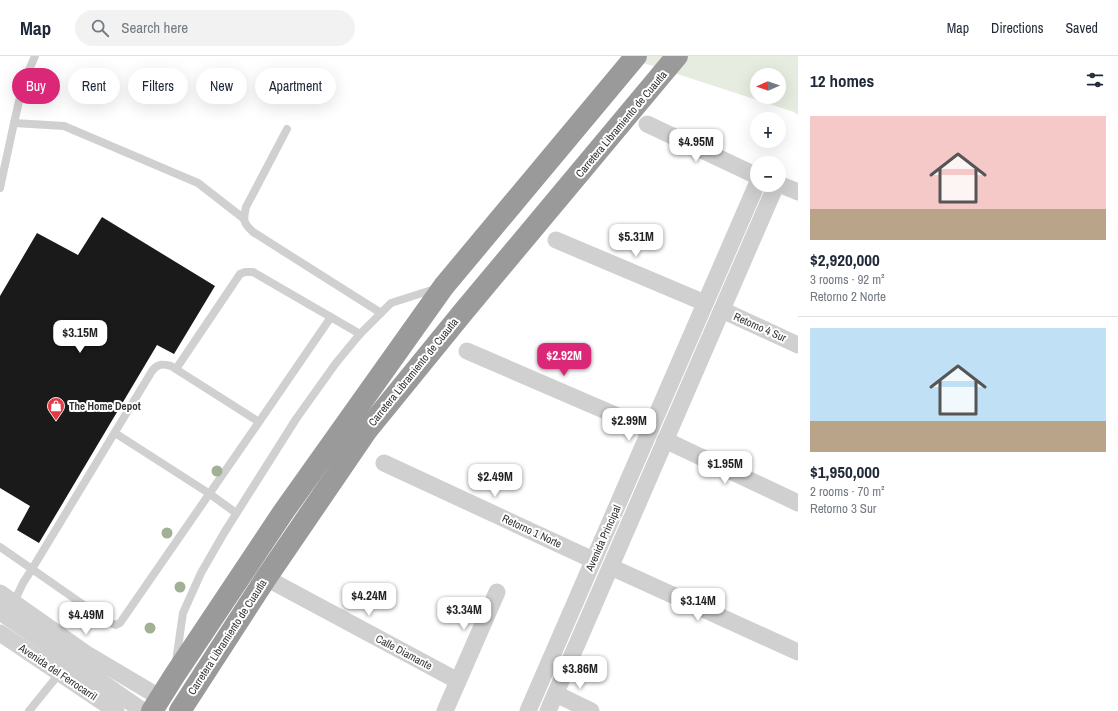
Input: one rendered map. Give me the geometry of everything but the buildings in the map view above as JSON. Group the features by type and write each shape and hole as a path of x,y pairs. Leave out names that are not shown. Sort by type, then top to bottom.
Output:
{"highway":[{"name":"Carretera Libramiento de Cuautla","path":"185,709 266,578 367,430 464,311 677,56"},
{"name":"Carretera Libramiento de Cuautla","path":"157,704 284,511 444,286 630,63"}],"street":[{"path":"647,124 750,173"},
{"path":"786,187 798,192"},
{"name":"Avenida Principal","path":"528,711 753,192"},
{"name":"Avenida Principal","path":"548,711 773,192"},
{"path":"556,240 706,302"},
{"path":"732,240 749,246"},
{"name":"Retorno 4 Sur","path":"722,310 798,345"},
{"path":"468,351 650,430"},
{"path":"678,365 695,372"},
{"path":"665,440 798,503"},
{"name":"Retorno 1 Norte","path":"384,463 593,560"},
{"path":"617,505 634,514"},
{"path":"611,567 798,652"},
{"name":"Calle Diamante","path":"266,578 458,681"},
{"path":"445,711 497,592"},
{"path":"5,602 85,653 157,704"},
{"name":"Avenida del Ferrocarril","path":"5,602 143,711"},
{"path":"565,626 582,634"},
{"name":"Avenida del Ferrocarril","path":"0,633 116,711"},
{"path":"556,694 591,711"}],"lane":[{"path":"0,188 24,84 35,56"},
{"path":"14,123 64,126 198,183 243,218 246,225 253,232 380,313"},
{"path":"243,218 246,207 287,129"},
{"path":"176,369 240,274 246,272 253,272 360,334"},
{"path":"174,676 183,613 201,573 236,513 296,419 336,363 360,334 391,303 444,286"},
{"path":"0,547 108,622 116,625 120,623 331,317"},
{"path":"5,602 23,583 32,569 154,367 162,364 171,366 259,422"},
{"path":"114,433 210,494 236,513"},
{"path":"29,711 59,674"}],"shaded area":[{"path":"622,56 798,56 798,115 794,112 769,104 786,104 786,68 750,68 750,98"}],"place":[{"name":"The Home Depot","path":"56,421"}]}
